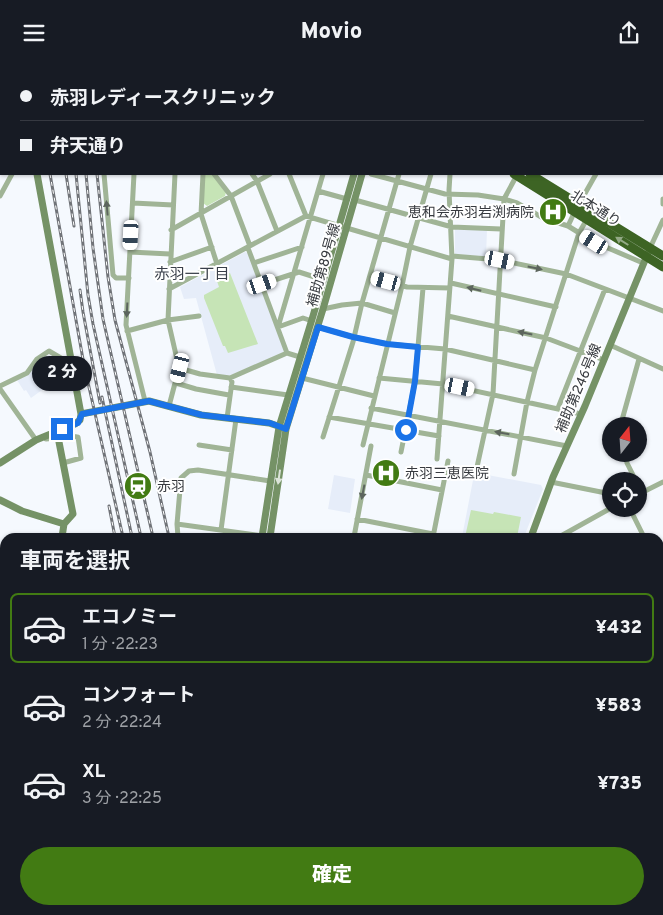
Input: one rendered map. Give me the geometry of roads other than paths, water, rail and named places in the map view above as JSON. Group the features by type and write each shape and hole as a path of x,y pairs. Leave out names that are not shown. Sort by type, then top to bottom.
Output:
{"highway":[{"name":"北本通り","path":"515,175 577,208 587,219 647,256 663,256"},
{"name":"北本通り","path":"534,175 577,208 663,267"}],"street":[{"path":"0,196 11,175"},
{"path":"0,463 36,440 78,423 82,414 71,364 37,175"},
{"path":"104,175 113,275 116,278 129,278"},
{"path":"134,175 126,325 145,401"},
{"path":"169,406 180,368 168,320 174,175"},
{"path":"203,175 201,213 218,264"},
{"path":"215,175 231,196 287,353"},
{"path":"253,175 278,231"},
{"path":"172,229 268,175"},
{"path":"289,175 308,218"},
{"path":"278,327 302,247 308,218 323,175"},
{"name":"補助第89号線","path":"351,200 354,175"},
{"name":"補助第89号線","path":"265,533 270,481 282,428 302,378 323,309 351,200 362,175"},
{"path":"374,175 450,195 478,195 504,199 523,205 543,218 568,226 594,242 647,256 663,219"},
{"path":"322,437 353,342 362,303 399,175"},
{"path":"363,445 410,247 430,175"},
{"path":"437,459 452,257 450,175"},
{"path":"477,467 493,395 504,199 515,175"},
{"path":"568,226 595,175"},
{"path":"318,191 452,227 501,229"},
{"path":"663,199 663,204"},
{"path":"132,203 173,205"},
{"path":"169,289 278,231 308,218 452,257 500,260 566,274 663,311"},
{"path":"514,474 535,370 579,233 587,219"},
{"name":"補助第89号線","path":"266,533 288,395 324,280 343,228"},
{"path":"170,262 212,247"},
{"path":"254,263 302,247"},
{"path":"130,252 170,254"},
{"name":"補助第246号線","path":"532,533 551,482 647,256"},
{"path":"262,284 299,272 324,280"},
{"path":"370,277 402,286 423,288 450,286 556,307"},
{"path":"401,452 415,381 423,288"},
{"path":"558,408 605,289"},
{"path":"323,309 362,303 395,313"},
{"path":"127,331 168,320 199,316"},
{"path":"448,316 546,338 604,360"},
{"path":"278,327 303,318 312,321"},
{"path":"318,327 387,344 445,349 535,370"},
{"path":"610,345 663,369"},
{"path":"36,440 0,387 27,373 37,359 49,351 71,364"},
{"path":"180,368 200,374 230,378 287,353 300,357"},
{"path":"623,417 639,359"},
{"path":"227,418 231,387 230,378"},
{"path":"302,378 374,396"},
{"path":"379,379 443,384 581,414"},
{"path":"176,383 229,395"},
{"path":"231,387 288,395"},
{"path":"82,414 151,401 202,415 270,423 282,428"},
{"path":"372,407 567,446"},
{"path":"329,417 439,436"},
{"path":"221,530 236,419"},
{"path":"62,429 59,442 73,514 70,520 64,524 63,533"},
{"path":"36,440 46,439 59,442 77,436 82,456 80,460 63,463"},
{"path":"199,445 232,450"},
{"path":"355,533 371,446"},
{"path":"434,533 448,461"},
{"path":"178,533 181,478 185,473 193,469 270,481"},
{"path":"366,475 442,490"},
{"path":"551,482 602,492"},
{"path":"647,488 663,482"},
{"path":"0,500 22,511 64,524"},
{"path":"572,533 602,514"},
{"path":"634,517 642,533"},
{"path":"357,519 420,533"},
{"path":"177,525 240,533"}],"railway":[{"path":"50,175 84,365 122,533"},
{"path":"66,175 74,226"},
{"path":"76,175 88,295 93,324 140,533"},
{"path":"86,175 93,248 103,319 152,533"},
{"path":"97,175 108,277 115,320 150,452 168,533"},
{"path":"80,290 100,403"},
{"path":"102,397 131,533"},
{"path":"109,506 114,533"}],"place":[{"name":"恵和会赤羽岩渕病院","path":"553,212"},
{"name":"赤羽三恵医院","path":"386,473"},
{"name":"赤羽","path":"138,486"}],"district":[{"name":"赤羽一丁目","path":"192,274"}]}
